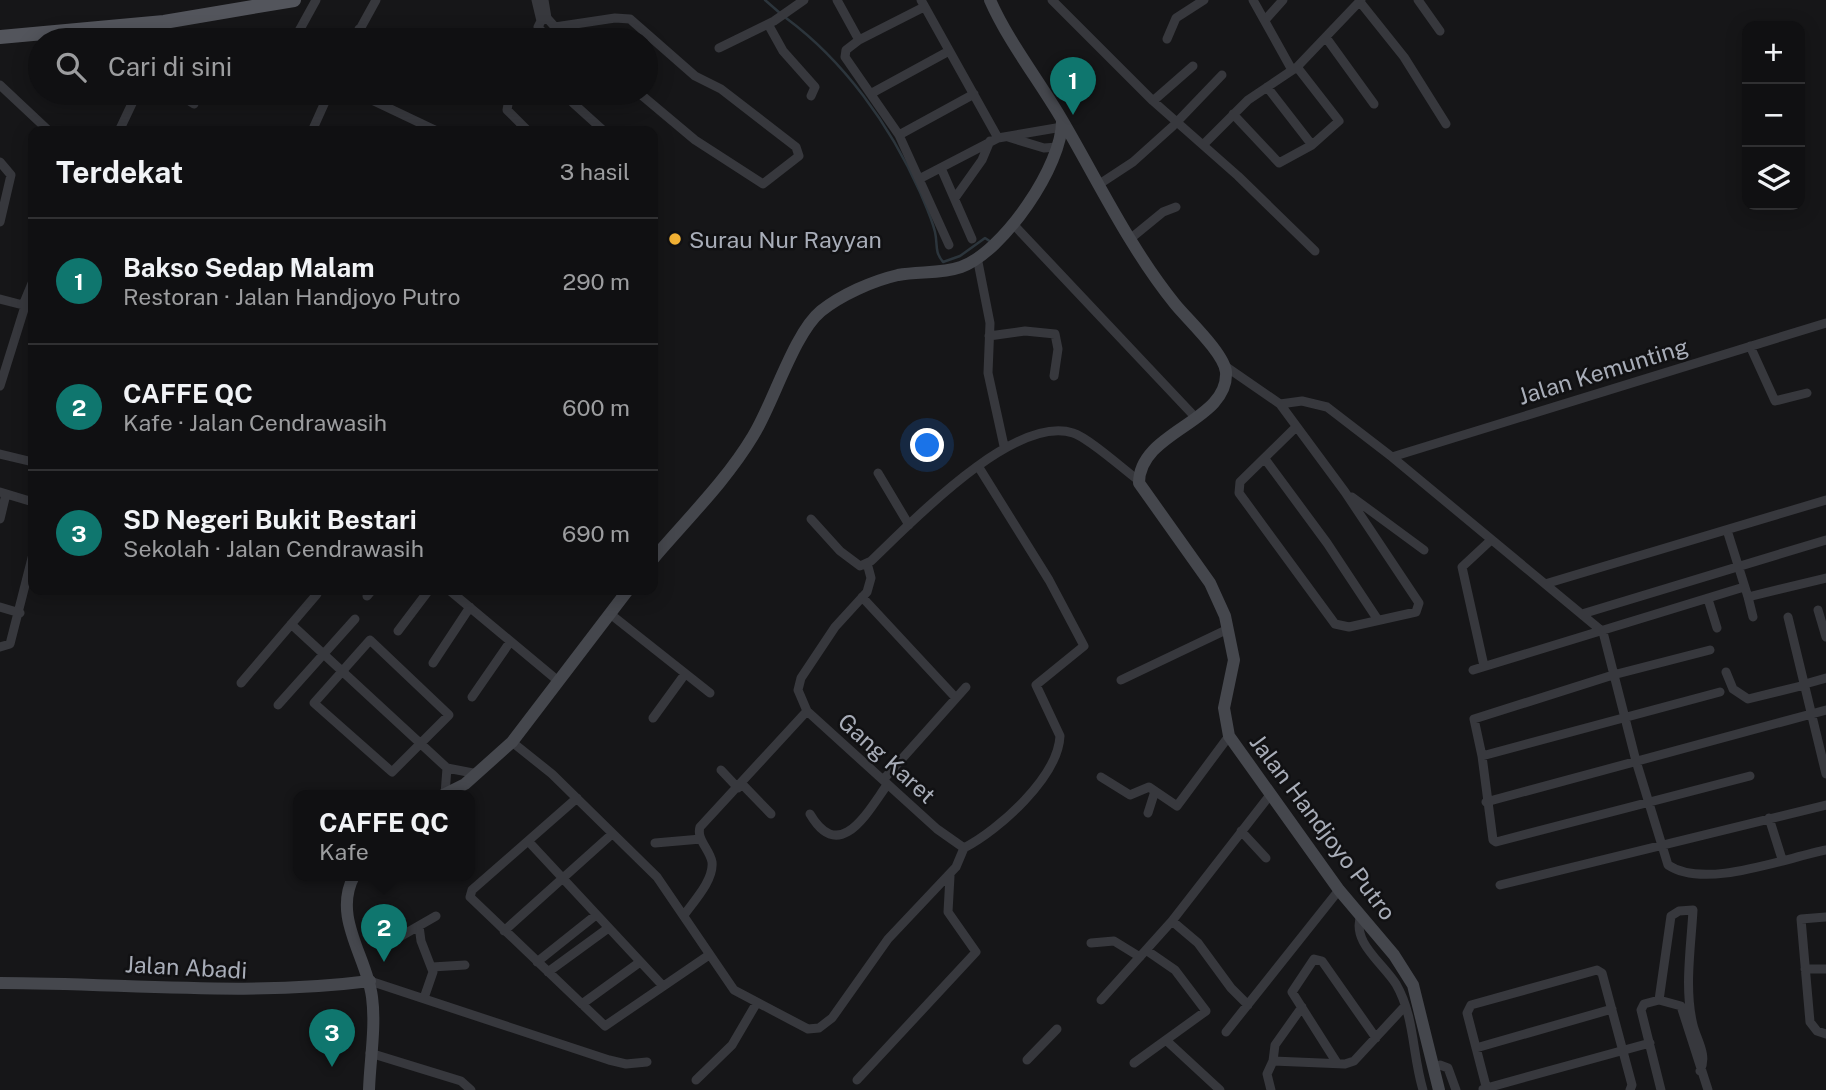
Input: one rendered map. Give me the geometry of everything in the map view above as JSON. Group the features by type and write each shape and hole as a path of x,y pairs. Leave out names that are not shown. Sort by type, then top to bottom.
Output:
{"main road":[{"path":"98,28 164,22 294,0"},
{"path":"0,37 28,34"}],"street":[{"path":"301,28 316,0"},
{"path":"360,28 376,0"},
{"path":"536,0 544,20 552,28"},
{"path":"537,28 544,20 544,0"},
{"path":"719,48 768,24 804,0"},
{"path":"837,0 859,40"},
{"path":"990,0 1130,239 1174,302 1225,366 1280,404 1295,428 1345,492 1420,606 1416,612 1349,627 1335,624 1239,493 1240,482 1295,428"},
{"path":"1052,0 1175,124 1204,144 1315,251"},
{"path":"1167,39 1176,18 1204,0"},
{"path":"1233,114 1279,163 1312,145 1339,121 1295,69 1253,0"},
{"path":"1266,19 1283,0"},
{"path":"1418,0 1440,30"},
{"path":"1204,144 1233,114 1295,69 1327,39 1360,1 1404,57 1446,124"},
{"path":"949,246 921,178 899,135 845,57 846,50 923,3 998,138 1044,148 1058,148"},
{"path":"565,28 622,18 643,28"},
{"path":"162,28 164,22"},
{"path":"768,24 783,51 815,87 811,96"},
{"path":"1327,39 1374,104"},
{"path":"653,105 695,140 763,184 799,156 796,147 721,89 695,76 658,42"},
{"path":"872,93 949,51"},
{"path":"1153,101 1193,66"},
{"path":"1098,185 1133,162 1175,124 1222,75"},
{"path":"0,85 44,126"},
{"path":"1267,87 1312,145"},
{"path":"899,135 974,94"},
{"path":"122,126 132,105"},
{"path":"314,126 324,105"},
{"path":"382,105 426,126"},
{"path":"508,105 507,110 523,126"},
{"path":"575,105 598,126"},
{"path":"921,178 998,138 1062,124"},
{"path":"658,553 739,458 755,434 801,339 819,312 876,282 898,275 960,267 977,257 1013,224 1039,187 1058,148 1062,124"},
{"path":"955,198 998,138"},
{"path":"0,162 11,175 0,222"},
{"path":"941,168 972,239"},
{"path":"1130,239 1163,212 1176,207"},
{"path":"1013,224 1196,418"},
{"path":"977,257 986,290 988,373 1004,446"},
{"path":"0,386 28,297"},
{"path":"0,299 20,305 26,303"},
{"name":"Jalan Kemunting","path":"1392,457 1826,323"},
{"path":"989,336 1025,331 1055,334 1058,349 1054,376"},
{"path":"1750,346 1775,401 1807,393"},
{"path":"864,565 1004,446 1041,432 1074,433 1138,480 1150,452 1196,418 1223,388 1225,366"},
{"path":"1280,404 1302,401 1327,407 1392,457 1603,632 1648,804 1660,845 1672,868 1710,876 1826,850"},
{"path":"0,454 28,461"},
{"path":"1265,458 1327,543 1378,620"},
{"path":"512,742 577,798 657,877 734,990 808,1030 825,1025 895,931 951,874 961,859 964,848 992,829 1044,780 1060,741 1036,685 1081,649 1084,640 978,466"},
{"path":"878,473 909,525"},
{"name":"Jalan Handjoyo Putro","path":"1138,480 1141,489 1210,583 1228,629 1234,660 1224,708 1229,736 1339,890 1394,955 1413,985 1439,1090"},
{"path":"1345,492 1424,550"},
{"path":"0,519 3,493 28,500"},
{"path":"1545,584 1826,500"},
{"path":"811,519 840,551 864,565 871,583 862,597 955,697"},
{"path":"1727,530 1753,617"},
{"path":"1483,666 1462,567 1491,540"},
{"path":"1583,614 1826,540"},
{"path":"0,647 10,644 28,575"},
{"path":"1473,670 1709,599 1826,578"},
{"path":"241,683 316,595"},
{"path":"398,631 425,595"},
{"path":"455,595 557,680"},
{"path":"451,790 478,774 512,742 624,595"},
{"name":"Gang Karet","path":"862,597 835,627 797,690 807,712 937,829 964,848"},
{"path":"1709,599 1717,628"},
{"path":"0,607 19,613"},
{"path":"433,663 470,607"},
{"path":"1818,610 1825,631"},
{"path":"609,613 710,693"},
{"path":"1788,617 1826,774"},
{"path":"278,705 355,619"},
{"path":"291,624 447,768 478,774"},
{"path":"1121,680 1228,629"},
{"path":"374,641 448,711 446,719 392,772 315,707 316,698 341,671 366,643 374,641"},
{"path":"472,697 510,642"},
{"path":"1710,650 1613,674 1475,718 1486,802 1496,842 1750,776"},
{"path":"1726,672 1733,689 1748,699 1826,678"},
{"path":"653,718 685,674"},
{"path":"810,814 824,831 841,835 850,832 863,821 885,783 965,687"},
{"path":"1482,756 1626,720 1720,692"},
{"path":"1486,802 1826,710"},
{"path":"684,915 710,875 712,860 701,839 700,827 807,712"},
{"path":"1101,778 1130,795 1147,787 1178,806 1229,736"},
{"path":"444,790 447,768"},
{"path":"721,770 771,814"},
{"path":"1148,813 1155,791"},
{"path":"1101,1000 1172,921 1270,795"},
{"path":"577,798 470,893 504,931 606,1027 709,955"},
{"path":"1500,885 1826,804"},
{"path":"1769,818 1782,859"},
{"path":"1241,831 1266,858"},
{"path":"504,931 612,834"},
{"path":"654,843 701,839"},
{"path":"529,842 607,929 663,986"},
{"path":"857,1080 976,952 948,912 951,874"},
{"path":"352,881 348,892 349,921 370,982 373,1010 369,1090"},
{"path":"1226,1032 1339,890"},
{"path":"1659,1000 1671,916 1679,911 1693,910 1689,990 1692,1024 1704,1058 1700,1071"},
{"path":"537,962 596,915"},
{"path":"1361,915 1357,926 1361,939 1391,976 1410,1018 1423,1090"},
{"path":"397,939 436,916"},
{"path":"1826,917 1801,919 1810,1023 1817,1031 1826,1034"},
{"path":"1172,921 1203,950 1225,982 1248,1005"},
{"path":"419,926 422,946 432,967 431,980 424,998"},
{"path":"548,972 607,929"},
{"path":"1091,943 1114,941 1175,970 1206,1011 1168,1042 1150,1050 1134,1063"},
{"path":"1337,1063 1292,992 1317,958 1376,1038"},
{"path":"582,1004 640,962"},
{"path":"432,967 465,965"},
{"path":"1805,969 1826,969"},
{"path":"1630,1090 1632,1084 1623,1050 1612,1009 1602,973 1597,970 1471,1005 1467,1013 1484,1090 1623,1050 1650,1043"},
{"name":"Jalan Abadi","path":"0,982 145,985 233,991 316,989 370,982"},
{"path":"370,982 609,1060 626,1064 647,1062"},
{"path":"1661,1090 1642,1006 1659,1000 1681,1006 1708,1090"},
{"path":"696,1080 740,1035 756,1004"},
{"path":"1273,1061 1345,1065 1354,1061 1405,1006"},
{"path":"1271,1090 1267,1074 1273,1061 1275,1045 1302,1007"},
{"path":"1476,1048 1612,1009"},
{"path":"1027,1060 1056,1029"},
{"path":"1168,1042 1220,1090"},
{"path":"370,1054 461,1081 471,1090"},
{"path":"1433,1067 1448,1068 1456,1090"}],"waterway":[{"path":"765,0 781,14"},
{"path":"786,18 846,74 880,119 920,192 932,222 937,251 943,262 960,256 985,238 991,242"}],"place":[{"name":"Bakso Sedap Malam","path":"1073,115"},
{"name":"Surau Nur Rayyan","path":"675,239"},
{"name":"CAFFE QC","path":"384,962"},
{"name":"SD Negeri Bukit Bestari","path":"332,1067"}]}
